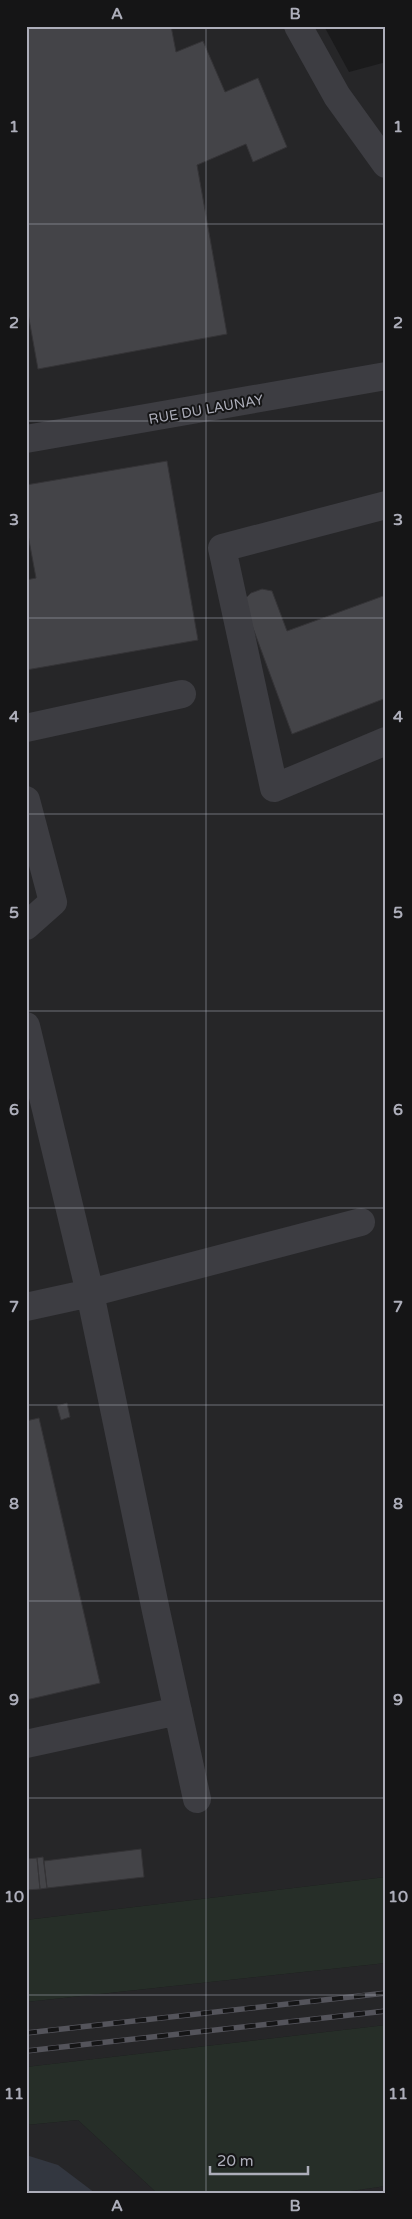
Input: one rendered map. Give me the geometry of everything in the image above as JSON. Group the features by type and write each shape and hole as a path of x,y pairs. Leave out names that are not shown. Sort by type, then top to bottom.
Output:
{"street":[{"path":"298,26 337,96 386,164"},
{"name":"RUE DU LAUNAY","path":"26,439 386,376"},
{"path":"386,505 222,548 274,788 386,741"},
{"path":"26,728 182,694"},
{"path":"26,800 53,902 26,926"},
{"path":"26,1026 31,1066 90,1293 197,1798"},
{"path":"26,1307 90,1293 361,1222"},
{"path":"26,1744 178,1711"}],"shaded area":[{"path":"26,26 324,26 349,72 386,62 386,1877 26,1920"},
{"path":"386,1877 386,1963 26,2002 26,1920"},
{"path":"386,1963 386,2025 26,2067 26,2002"},
{"path":"386,2025 386,2186 337,2193 157,2193 78,2120 26,2125 26,2067"},
{"path":"78,2120 157,2193 26,2193 26,2125"},
{"path":"26,2155 58,2165 95,2193 26,2193"},
{"path":"386,2186 386,2193 337,2193"}],"building":[{"path":"26,26 171,26 176,52 203,41 225,92 258,78 287,147 253,162 246,144 197,165 227,334 38,369 26,302"},
{"path":"167,461 198,640 26,670 26,580 36,578 26,524 26,485"},
{"path":"262,589 272,591 287,631 386,595 386,698 292,734 243,601 251,593"},
{"path":"67,1403 70,1417 61,1420 57,1406"},
{"path":"39,1418 100,1683 26,1700 26,1421"},
{"path":"141,1849 144,1877 47,1888 44,1861"},
{"path":"43,1857 47,1888 40,1889 37,1858"},
{"path":"37,1858 40,1889 26,1890 26,1859"}],"railway":[{"path":"26,2033 386,1993"},
{"path":"26,2051 386,2011"}]}
